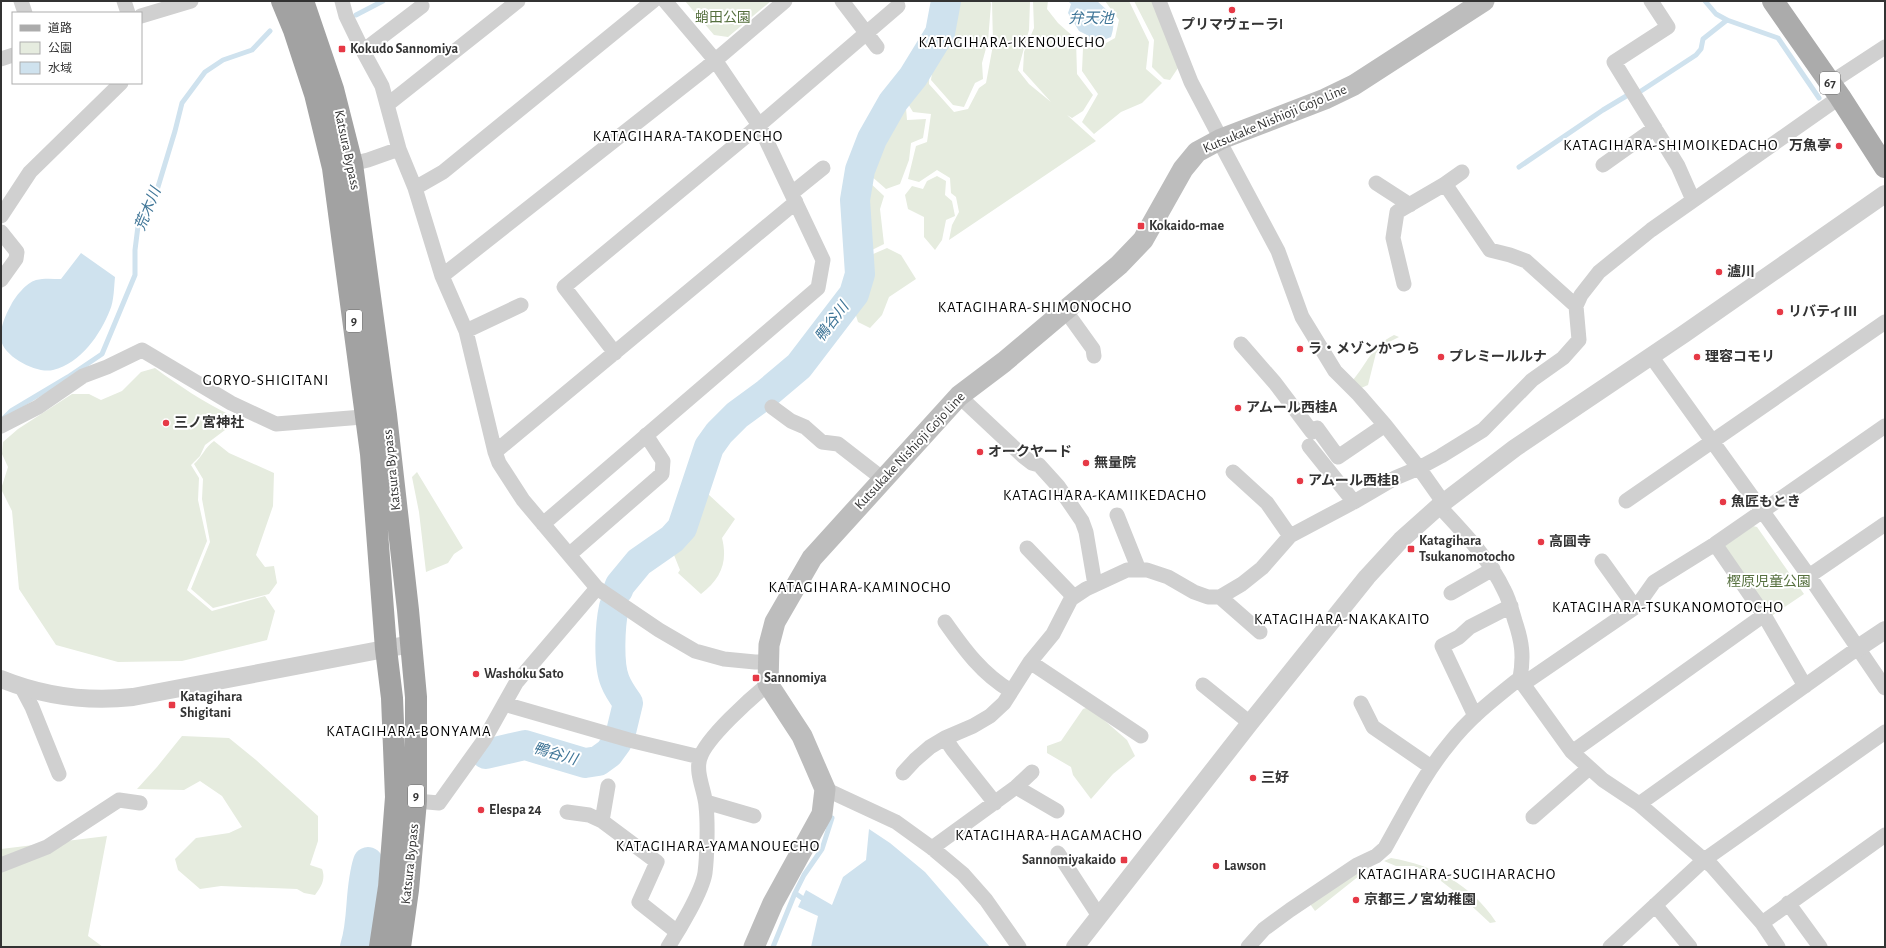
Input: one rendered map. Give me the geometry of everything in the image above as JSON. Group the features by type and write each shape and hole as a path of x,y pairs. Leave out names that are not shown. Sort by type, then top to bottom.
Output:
{"highway":[{"name":"Katsura Bypass","path":"282,1 294,30 315,94 342,166"},
{"name":"Katsura Bypass","path":"303,1 333,89 376,416 411,644 416,697 416,801 408,890 400,947"},
{"name":"Katsura Bypass","path":"376,416 386,649 392,698 396,797 390,887 380,947"}],"main road":[{"name":"Kutsukake Nishioji Gojo Line","path":"768,684 769,645 775,622 812,558 882,479 959,396 1119,265 1143,240 1183,169 1197,152 1221,139 1325,99 1354,85 1484,1"},
{"name":"67","path":"1773,1 1835,90 1885,167"},
{"path":"754,947 773,903 822,814 825,788 802,736 768,684"}],"street":[{"path":"20,1 25,12"},
{"path":"124,1 128,12"},
{"path":"142,16 192,1"},
{"path":"342,1 346,16 363,52 382,86 399,149 415,188 442,276 466,331 495,452 501,468 522,500 570,554 597,588 659,630 695,651 724,659 768,662"},
{"path":"387,105 518,1"},
{"path":"415,188 443,172 653,1"},
{"path":"543,524 818,288 823,260 759,125 715,60 665,1"},
{"path":"442,276 715,60 785,1"},
{"path":"842,1 877,47"},
{"path":"1159,1 1191,82 1221,139 1223,148 1278,251 1302,317 1335,371 1359,395 1419,468 1441,504 1493,569 1505,590 1521,639 1523,661 1521,681 1572,752 1603,780 1639,804 1712,866 1762,923 1778,947"},
{"path":"1651,1 1668,27 1614,62 1678,166 1693,200"},
{"path":"363,52 422,6"},
{"path":"615,353 564,287 759,125 866,31 898,6"},
{"path":"903,773 915,760 945,738 973,726 990,716 1004,703 1030,662 1053,634 1071,599 1074,597 1128,570 1148,570 1168,577 1194,592 1208,596 1220,597 1242,584 1262,568 1290,536 1395,478 1419,468 1483,430 1532,380 1563,358 1579,340 1576,306 1581,295 1599,272 1693,200 1751,161 1885,47"},
{"path":"1,59 12,55"},
{"path":"1,216 30,172 120,84"},
{"path":"1603,165 1655,128"},
{"path":"342,166 399,149"},
{"path":"495,452 615,353 794,197 823,168"},
{"path":"1404,284 1393,238 1397,212 1462,172"},
{"path":"1376,183 1410,205"},
{"path":"1444,184 1490,250 1526,261 1576,306"},
{"path":"1075,947 1250,723 1367,577 1402,540 1441,504 1516,448 1885,194"},
{"path":"1,232 17,252 16,259 1,280"},
{"path":"466,331 521,305"},
{"path":"1065,310 1093,349 1094,356"},
{"path":"1626,501 1885,322"},
{"path":"1241,344 1312,432 1317,428 1338,457 1384,425"},
{"path":"1,426 38,407 82,376 107,367 142,350 231,403 276,424 376,416"},
{"path":"1651,356 1809,576 1885,688"},
{"path":"959,396 1023,456 1039,465 1076,510 1086,532 1096,585"},
{"path":"772,407 791,422 805,427 822,442 838,444 882,479"},
{"path":"1248,947 1264,929 1290,910 1357,865 1376,856 1385,848 1431,767 1449,743 1475,716 1521,681 1635,607 1654,582 1715,544 1885,426"},
{"path":"570,554 662,474 663,461 646,435"},
{"path":"1309,446 1354,502"},
{"path":"1233,472 1267,503 1290,536"},
{"path":"1116,515 1139,570"},
{"path":"1809,576 1885,524"},
{"path":"1715,544 1764,615 1805,686"},
{"path":"1027,548 1074,597"},
{"path":"1602,561 1635,607"},
{"path":"1452,593 1493,569"},
{"path":"416,801 439,803 484,740 516,683 597,588"},
{"path":"1220,597 1260,632"},
{"path":"1475,716 1442,646 1460,636 1470,627 1510,606"},
{"path":"1572,752 1764,615"},
{"path":"945,622 970,657 995,682 1011,692"},
{"path":"1639,804 1885,630"},
{"path":"1,679 22,688 68,697 108,700 133,697 411,644"},
{"path":"1030,662 1141,736"},
{"path":"668,947 693,902 705,874 707,824 706,802 699,774 700,757 710,742 746,702 768,684"},
{"path":"1203,685 1250,723"},
{"path":"22,688 32,707 59,774"},
{"path":"504,704 629,740 700,757"},
{"path":"1368,707 1372,727 1431,767"},
{"path":"1610,947 1704,860 1885,732"},
{"path":"945,738 996,803"},
{"path":"1533,817 1589,768"},
{"path":"932,848 996,803 1032,772"},
{"path":"602,821 608,786"},
{"path":"1016,787 1056,811"},
{"path":"825,788 896,822 932,848 963,874 986,900 1019,947"},
{"path":"1,865 47,847 119,800 140,803"},
{"path":"706,802 754,816"},
{"path":"567,812 589,815 602,821 657,862 639,902 677,932"},
{"path":"1762,923 1885,835"},
{"path":"1058,853 1099,916"},
{"path":"1788,903 1820,947"},
{"path":"1655,905 1690,947"}],"green space":[{"name":"蛸田公園","path":"685,1 771,1 728,37 714,35"},
{"path":"955,1 990,1 991,4 988,41 982,63 983,79 975,83 964,107 953,105 931,80 935,50 945,40 954,19"},
{"path":"992,1 1030,1 1029,30 1018,70 1029,84 1051,102 1023,71 1024,52 1034,28 1033,1 1048,1 1047,9 1058,23 1076,39 1077,74 1093,95 1083,111 1072,118 1067,115 1096,141 949,240 952,225 959,212 956,197 951,193 950,178 937,170 919,182 908,179 916,146 927,142 931,114 913,112 905,99 930,54 929,84 954,112 968,109 979,88 986,83 993,45"},
{"path":"1105,1 1129,1 1149,42 1146,69 1162,83 1142,103 1121,112 1094,134 1082,122 1098,94 1082,71 1083,48 1099,47 1115,38 1119,20"},
{"path":"1134,1 1153,1 1178,68 1170,80 1164,79 1152,67 1154,40"},
{"path":"896,106 906,108 907,120 926,119 923,138 911,143 909,160 900,184 886,189 870,175 877,145"},
{"path":"937,176 946,181 945,195 952,201 955,216 946,220 942,240 935,250 924,237 924,217 908,209 905,195 912,186 923,189 927,181"},
{"path":"867,180 884,196 880,209 884,244 866,253 860,199 861,185"},
{"path":"887,248 901,255 916,279 889,297 882,315 870,328 858,322 854,309 865,281 864,258"},
{"path":"1394,335 1399,337 1385,344 1376,353 1368,385 1359,389 1352,381 1370,355 1380,344"},
{"path":"155,368 211,405 230,415 229,427 205,445 200,456 191,465 199,478 198,500 207,541 187,590 212,611 265,596 275,611 267,640 182,661 118,662 56,645 19,589 12,511 1,489 8,467 2,454 3,442 18,429 72,394 89,394 101,400 122,391 141,372"},
{"path":"214,441 229,453 274,473 273,506 256,555 265,567 274,566 277,583 269,594 213,608 191,589 210,542 202,499 203,479 194,464 208,446"},
{"path":"417,472 463,548 454,554 448,563 426,572 419,512 412,477"},
{"path":"708,494 735,519 722,538 724,555 718,576 714,582 701,594 678,573 680,570 670,545 687,529 697,496"},
{"name":"樫原児童公園","path":"1753,526 1757,527 1804,594 1767,619 1720,549"},
{"path":"1089,707 1127,740 1135,756 1113,774 1091,799 1073,775 1071,767 1047,753 1047,746 1061,741 1083,709"},
{"path":"182,736 229,738 256,760 318,816 318,841 310,865 322,869 323,880 315,895 304,893 297,889 221,886 200,889 178,870 175,859 196,838 229,833 242,827 222,796 200,781 184,790 137,789"},
{"path":"107,836 88,936 103,947 1,947 1,849"},
{"path":"1391,858 1422,866 1451,879 1475,897 1496,922 1490,923 1463,898 1432,874 1414,866 1396,866 1384,861"},
{"path":"1369,868 1315,911 1310,904 1359,869"}],"water":[{"name":"弁天池","path":"1068,1 1097,1 1112,17 1113,31 1111,37 1101,41 1088,43 1089,36 1079,31 1068,13 1071,4"},
{"path":"81,253 115,277 114,294 106,319 101,329 88,347 81,355 72,361 53,370 46,371 30,367 15,358 3,346 1,331 7,313 15,298 28,284 42,279 61,279"},
{"path":"869,829 890,843 925,872 990,947 811,947 818,916 798,907 806,890 832,905 843,877 866,860"}],"waterway":[{"name":"荒木川","path":"356,15 383,1"},
{"name":"鴨谷川","path":"618,590 620,585 639,562 672,539 682,528 709,447 719,433 737,415 767,393 799,366 854,294 860,274 855,200 860,170 872,139 893,102 913,77 940,33 946,1"},
{"path":"1705,1 1716,14 1727,20 1778,38 1819,98"},
{"path":"1641,91 1696,55 1701,49 1703,39 1727,20"},
{"name":"荒木川","path":"4,418 11,411 68,377 102,354 135,275 135,250 138,226 154,200 182,103 205,72 223,60 252,50 270,31"},
{"path":"1519,167 1603,110 1628,95"},
{"name":"鴨谷川","path":"614,607 611,624 611,665 616,684 628,703 621,732"},
{"name":"鴨谷川","path":"486,754 525,745 585,763 598,761 609,753 617,742"},
{"path":"795,893 804,875 822,849 832,818"},
{"name":"鴨谷川","path":"355,947 360,926 363,883 368,862"},
{"path":"773,947 795,893 802,898"}],"place":[{"name":"プリマヴェーラI","path":"1232,10"},
{"name":"Kokudo Sannomiya","path":"342,49"},
{"name":"万魚亭","path":"1839,146"},
{"name":"Kokaido-mae","path":"1141,226"},
{"name":"瀘川","path":"1719,272"},
{"name":"リバティⅢ","path":"1780,312"},
{"name":"ラ・メゾンかつら","path":"1300,349"},
{"name":"プレミールルナ","path":"1441,357"},
{"name":"理容コモリ","path":"1697,357"},
{"name":"アムール西桂A","path":"1238,408"},
{"name":"三ノ宮神社","path":"166,423"},
{"name":"オークヤード","path":"980,452"},
{"name":"無量院","path":"1086,463"},
{"name":"アムール西桂B","path":"1300,481"},
{"name":"魚匠もとき","path":"1723,502"},
{"name":"高圓寺","path":"1541,542"},
{"name":"Katagihara Tsukanomotocho","path":"1411,549"},
{"name":"Washoku Sato","path":"476,674"},
{"name":"Sannomiya","path":"756,678"},
{"name":"Katagihara Shigitani","path":"172,705"},
{"name":"三好","path":"1253,778"},
{"name":"Elespa 24","path":"481,810"},
{"name":"Sannomiyakaido","path":"1124,860"},
{"name":"Lawson","path":"1216,866"},
{"name":"京都三ノ宮幼稚園","path":"1356,900"}],"district":[{"name":"KATAGIHARA-IKENOUECHO","path":"1012,42"},
{"name":"KATAGIHARA-TAKODENCHO","path":"688,136"},
{"name":"KATAGIHARA-SHIMOIKEDACHO","path":"1671,145"},
{"name":"KATAGIHARA-SHIMONOCHO","path":"1035,307"},
{"name":"GORYO-SHIGITANI","path":"266,380"},
{"name":"KATAGIHARA-KAMIIKEDACHO","path":"1105,495"},
{"name":"KATAGIHARA-KAMINOCHO","path":"860,587"},
{"name":"KATAGIHARA-TSUKANOMOTOCHO","path":"1668,607"},
{"name":"KATAGIHARA-NAKAKAITO","path":"1342,619"},
{"name":"KATAGIHARA-BONYAMA","path":"409,731"},
{"name":"KATAGIHARA-HAGAMACHO","path":"1049,835"},
{"name":"KATAGIHARA-YAMANOUECHO","path":"718,846"},
{"name":"KATAGIHARA-SUGIHARACHO","path":"1457,874"}]}
